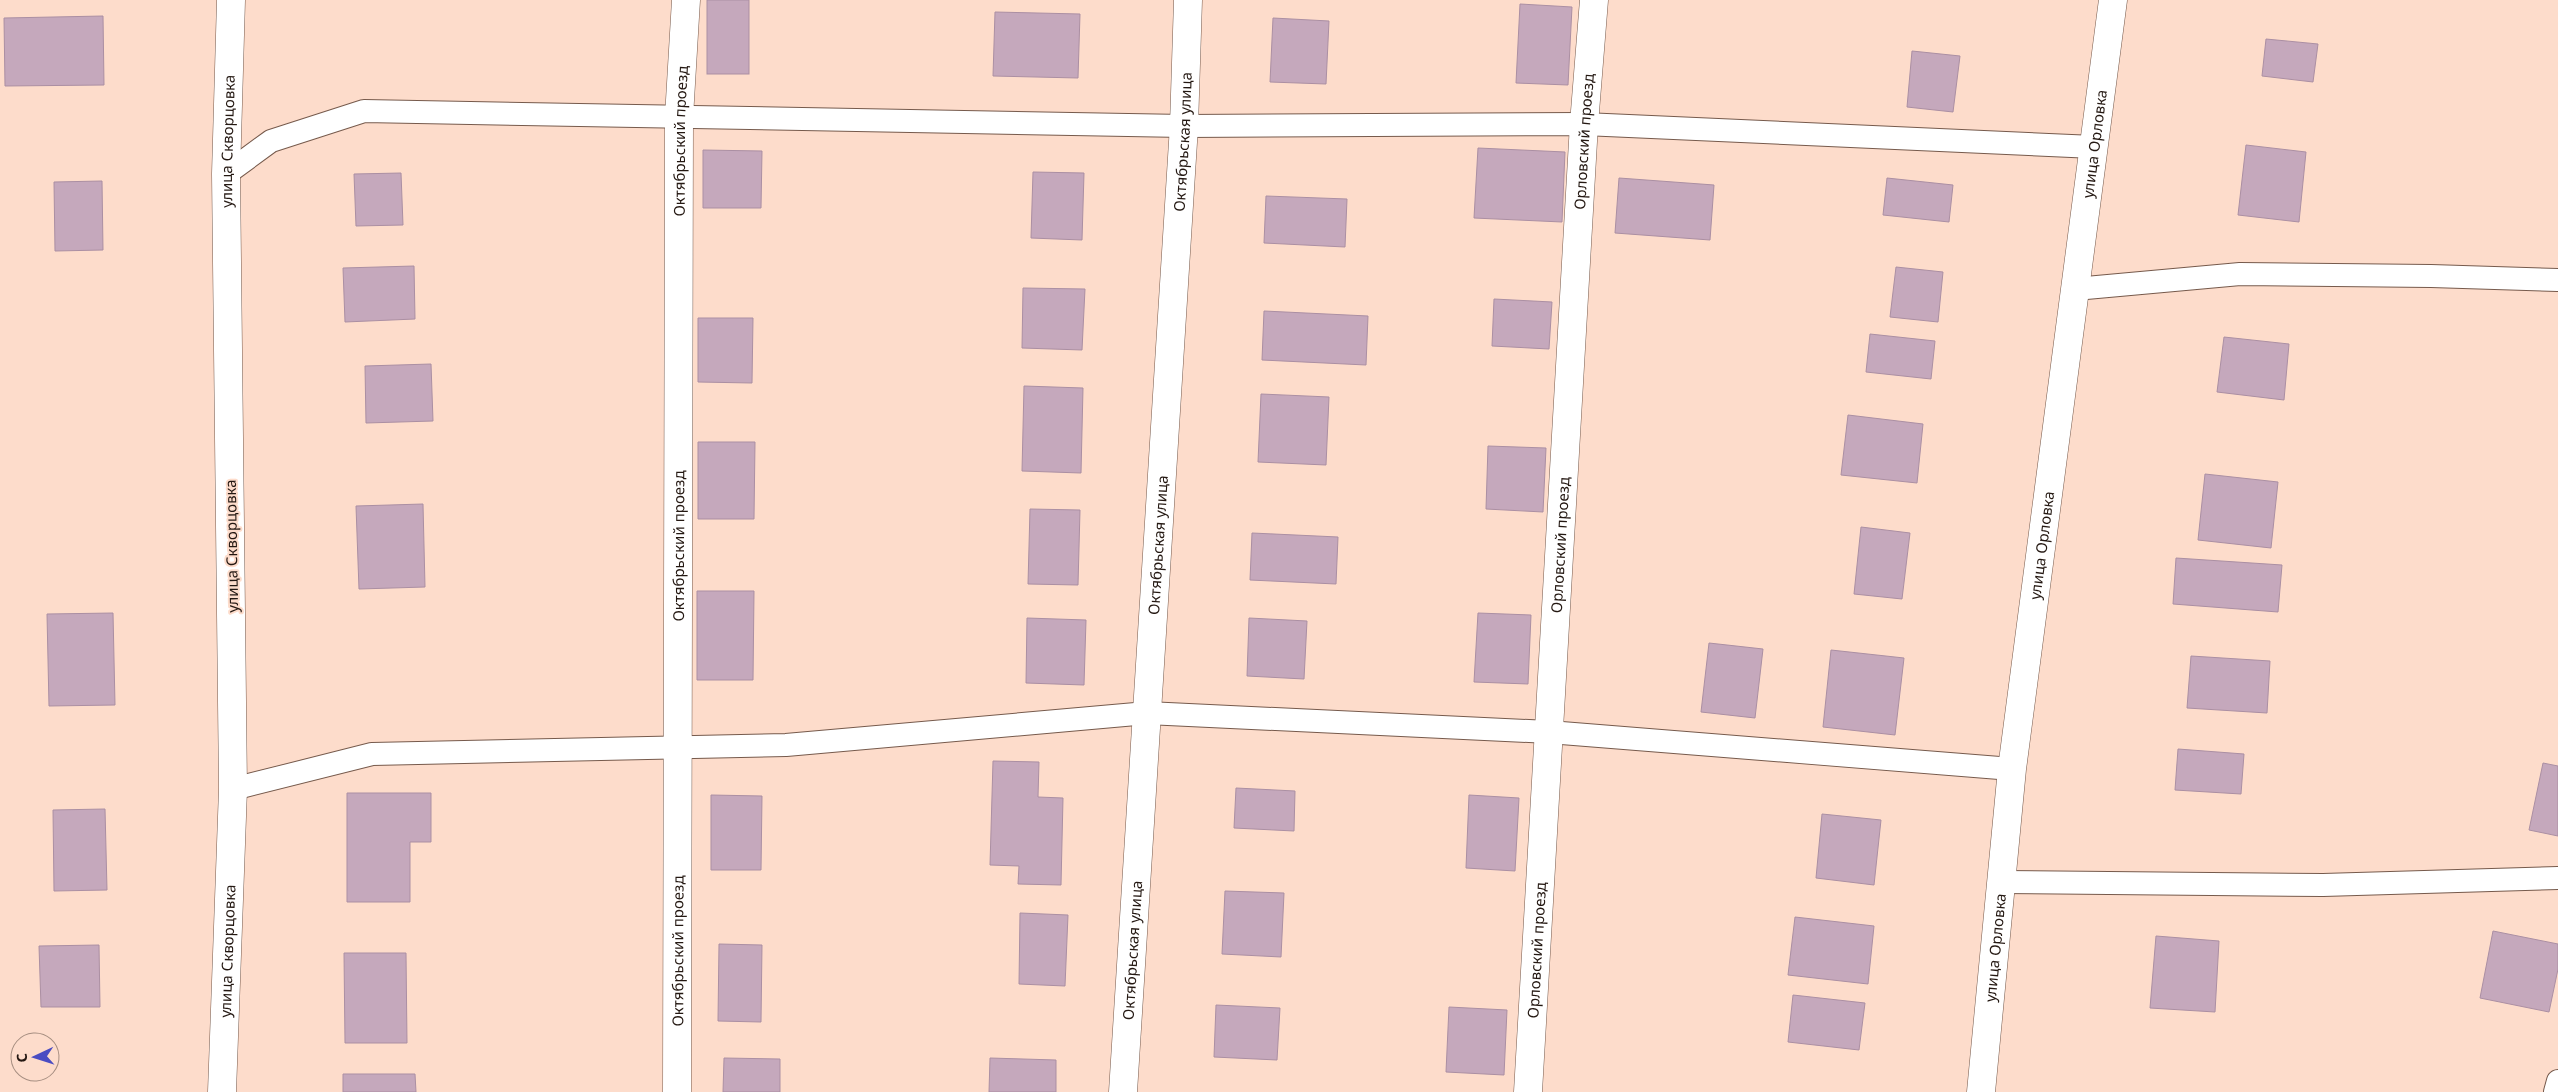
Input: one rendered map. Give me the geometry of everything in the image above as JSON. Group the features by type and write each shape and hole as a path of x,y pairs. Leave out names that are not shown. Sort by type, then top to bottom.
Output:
{"street":[{"name":"улица Скворцовка","path":"222,1092 233,789 226,174 231,0"},
{"name":"Октябрьский проезд","path":"677,1092 679,747 678,117 686,0"},
{"name":"Октябрьская улица","path":"1123,1092 1184,126 1188,0"},
{"name":"Орловский проезд","path":"1528,1092 1584,124 1594,0"},
{"name":"улица Орловка","path":"1981,1092 2012,770 2113,0"}],"lane":[{"path":"226,174 271,141 364,111 1184,126 1584,124 2094,147"},
{"path":"2075,289 2240,274 2431,276 2558,280"},
{"path":"233,789 372,754 786,745 1147,713 1549,732 2012,770"},
{"path":"2001,882 2323,885 2558,878"},
{"path":"2556,1092 2558,1081"}],"building":[{"path":"707,0 749,0 749,74 707,74"},
{"path":"1520,4 1572,7 1568,85 1516,83"},
{"path":"995,12 1080,14 1078,78 993,76"},
{"path":"103,16 104,85 5,86 4,18"},
{"path":"1273,18 1329,21 1326,84 1270,82"},
{"path":"2266,39 2318,44 2313,82 2262,76"},
{"path":"1912,51 1960,56 1953,112 1907,107"},
{"path":"2246,145 2306,152 2299,222 2238,215"},
{"path":"1478,148 1565,152 1562,222 1474,218"},
{"path":"703,150 762,151 761,208 703,208"},
{"path":"1033,172 1084,173 1082,240 1031,238"},
{"path":"401,173 403,225 356,226 354,174"},
{"path":"1619,178 1714,185 1710,240 1615,233"},
{"path":"1887,178 1953,185 1949,222 1883,215"},
{"path":"102,181 103,250 55,251 54,182"},
{"path":"1266,196 1347,199 1345,247 1264,243"},
{"path":"414,266 415,319 345,322 343,268"},
{"path":"1896,267 1943,272 1938,322 1890,317"},
{"path":"1023,288 1085,289 1082,350 1022,348"},
{"path":"1494,299 1552,302 1549,349 1492,346"},
{"path":"1264,311 1368,316 1366,365 1262,360"},
{"path":"698,318 753,318 752,383 698,382"},
{"path":"1870,334 1935,341 1931,379 1866,372"},
{"path":"2224,337 2289,344 2284,400 2217,392"},
{"path":"431,364 433,421 366,423 365,366"},
{"path":"1024,386 1083,388 1081,473 1022,471"},
{"path":"1261,394 1329,397 1326,465 1258,462"},
{"path":"1848,415 1923,424 1917,483 1841,475"},
{"path":"698,442 755,442 754,519 698,519"},
{"path":"1488,446 1546,448 1543,512 1486,509"},
{"path":"2205,474 2278,482 2271,548 2198,540"},
{"path":"423,504 425,587 359,589 356,506"},
{"path":"1030,509 1080,510 1078,585 1028,584"},
{"path":"1861,527 1910,533 1902,599 1854,594"},
{"path":"1252,533 1338,537 1336,584 1250,580"},
{"path":"2176,558 2282,565 2278,612 2173,604"},
{"path":"697,591 754,591 753,680 697,680"},
{"path":"113,613 115,705 49,706 47,614"},
{"path":"1478,613 1531,615 1528,684 1474,682"},
{"path":"1027,618 1086,620 1084,685 1026,683"},
{"path":"1249,618 1307,621 1304,679 1247,676"},
{"path":"1709,643 1763,649 1755,718 1701,712"},
{"path":"1831,650 1904,658 1895,735 1823,727"},
{"path":"2191,656 2270,661 2267,713 2187,708"},
{"path":"2178,749 2244,754 2241,794 2175,790"},
{"path":"993,761 1039,762 1038,797 1063,798 1061,885 1018,884 1019,866 990,865"},
{"path":"2543,763 2558,766 2558,836 2529,830"},
{"path":"1236,788 1295,791 1294,831 1234,828"},
{"path":"347,793 431,793 431,842 410,842 410,902 347,902"},
{"path":"711,795 762,796 761,870 711,870"},
{"path":"1469,795 1519,798 1515,871 1466,868"},
{"path":"105,809 107,890 54,891 53,810"},
{"path":"1822,814 1881,820 1874,885 1816,878"},
{"path":"1225,891 1284,893 1281,957 1222,954"},
{"path":"1020,913 1068,915 1065,986 1019,984"},
{"path":"1795,917 1874,926 1868,984 1788,975"},
{"path":"2493,931 2558,944 2558,969 2549,1012 2480,998"},
{"path":"2156,936 2219,941 2215,1012 2150,1008"},
{"path":"719,944 762,945 761,1022 718,1021"},
{"path":"99,945 100,1007 41,1007 39,946"},
{"path":"344,953 406,953 407,1043 345,1043"},
{"path":"1793,995 1865,1003 1859,1050 1788,1042"},
{"path":"1216,1005 1280,1008 1277,1060 1214,1057"},
{"path":"1449,1007 1507,1010 1504,1075 1446,1072"},
{"path":"724,1058 780,1059 780,1092 723,1092"},
{"path":"990,1058 1056,1060 1056,1092 989,1092"},
{"path":"343,1074 415,1074 416,1092 343,1092"}]}
